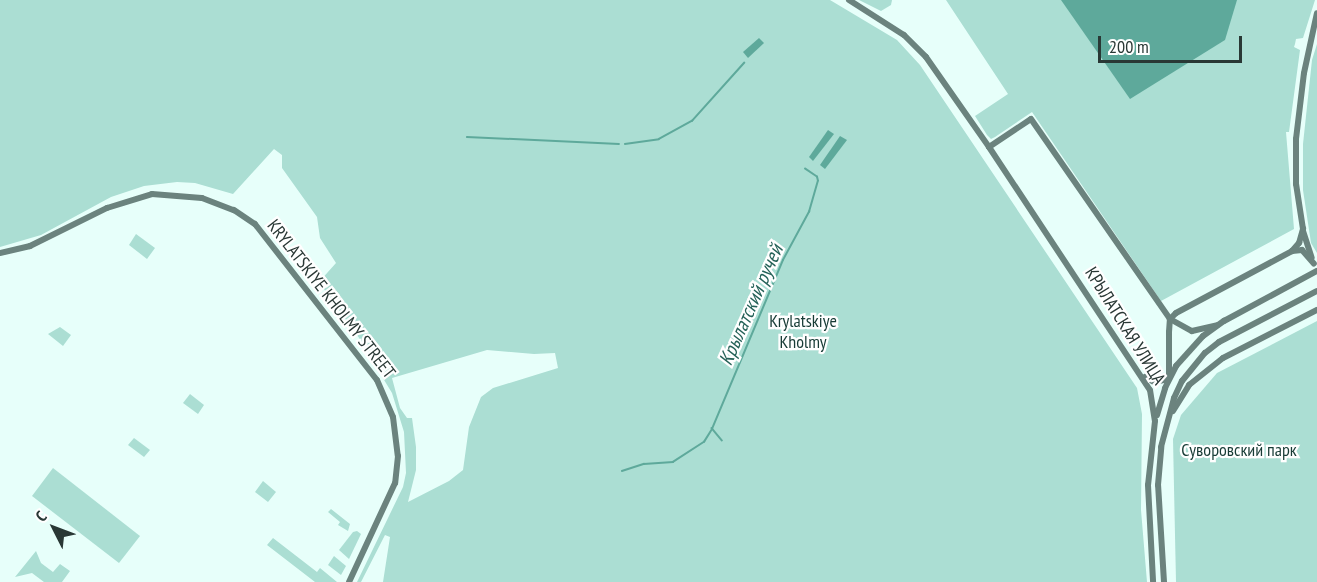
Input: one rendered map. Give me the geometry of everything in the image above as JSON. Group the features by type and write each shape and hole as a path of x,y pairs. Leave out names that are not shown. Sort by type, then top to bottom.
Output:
{"street":[{"name":"КРЫЛАТСКАЯ УЛИЦА","path":"849,0 916,45 989,147 1142,374 1153,396 1155,421 1148,485 1153,582"},
{"path":"1316,268 1303,229 1296,184 1296,139 1304,73 1317,13"},
{"path":"989,147 1031,119 1170,319 1192,331 1217,325"},
{"name":"KRYLATSKIYE KHOLMY STREET","path":"0,253 30,246 107,208 152,194 202,198 225,206 255,224 377,380 393,417 398,456 395,483 349,582"},
{"path":"1170,319 1180,311 1292,251 1299,243 1303,229"},
{"path":"1292,251 1302,250 1316,268"},
{"path":"1142,374 1154,382 1169,379 1194,345 1217,325 1302,279 1316,268"},
{"path":"1164,582 1158,485 1166,425 1182,381 1205,352 1236,332 1317,291"},
{"path":"1166,425 1182,395 1197,378 1223,358 1317,310"},
{"path":"1155,421 1169,379 1170,319"}],"green space":[{"name":"Krylatskiye Kholmy","path":"0,0 830,0 897,40 920,65 1137,388 1142,414 1141,510 1147,582 383,582 390,537 385,535 361,582 357,582 403,487 406,473 404,432 392,393 375,365 377,363 319,282 336,263 320,238 317,217 282,168 282,155 274,149 233,194 195,183 177,182 144,186 111,197 41,235 0,247","holes":["487,350 534,354 555,353 558,368 493,388 481,397 469,427 463,470 449,481 408,502 416,470 416,447 412,418 407,418 400,408 392,378"]},
{"path":"859,0 892,0 891,5 881,11"},
{"path":"946,0 1315,0 1303,38 1296,39 1294,47 1300,50 1289,132 1286,132 1294,229 1161,301 1032,112 995,137 991,139 987,135 975,116 1008,94"},
{"path":"1317,44 1317,253 1311,243 1303,190 1303,144 1312,60"},
{"path":"136,234 155,248 147,259 129,245"},
{"name":"Суворовский парк","path":"1317,321 1317,582 1176,582 1173,439 1181,415 1217,373"},
{"path":"60,327 71,335 63,346 48,334"},
{"path":"190,394 204,405 198,414 183,403"},
{"path":"134,438 150,450 144,457 128,445"},
{"path":"53,468 140,536 119,563 32,496"},
{"path":"263,481 276,492 268,502 255,492"},
{"path":"331,509 350,524 348,531 338,525 340,522 328,512"},
{"path":"357,531 361,534 349,559 339,550 353,532"},
{"path":"273,538 317,572 320,568 337,582 315,582 267,545"},
{"path":"36,551 41,563 53,572 60,564 70,571 62,582 44,582 32,573 15,577"},
{"path":"334,556 346,566 341,575 328,565"}],"shaded area":[{"path":"1061,0 1237,0 1225,40 1130,99"},
{"path":"759,38 764,43 748,58 743,52"},
{"path":"828,130 834,134 813,161 809,157"},
{"path":"840,136 847,140 825,169 820,165"}],"waterway":[{"path":"625,144 659,139 692,121 744,63"},
{"path":"467,137 619,144"},
{"name":"Крылатский ручей","path":"722,441 712,429 783,260 809,212 818,181 817,177 805,169"},
{"path":"622,471 644,464 673,462 704,442 712,429"}]}
